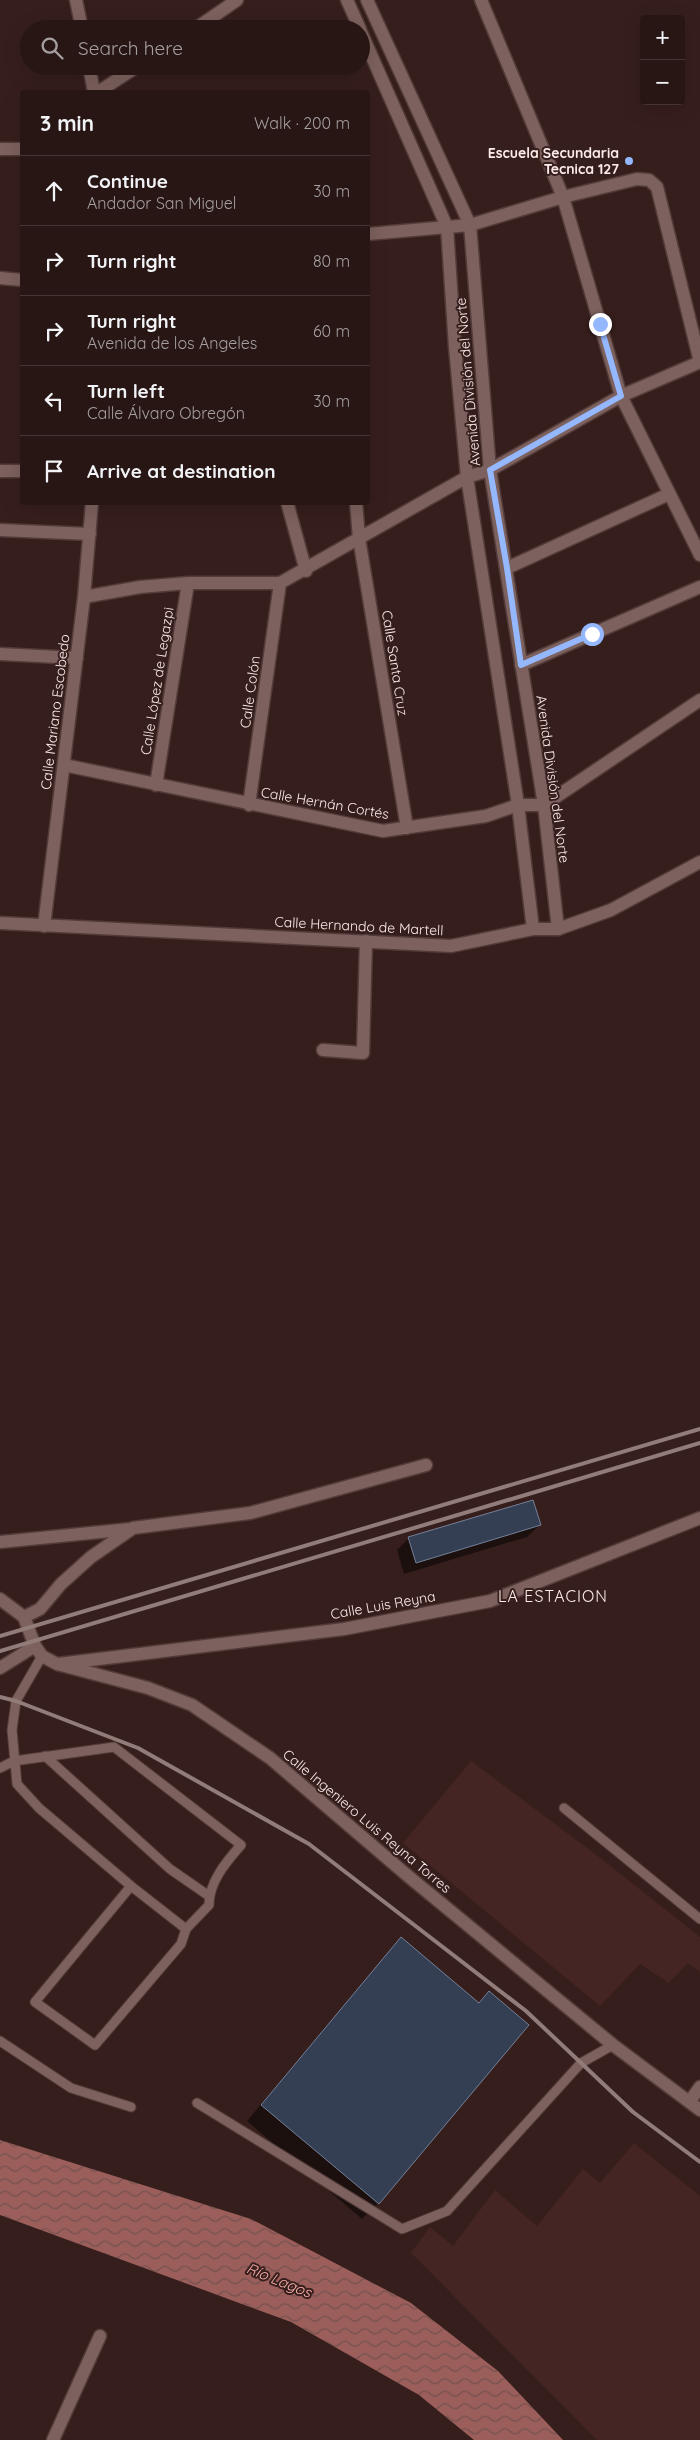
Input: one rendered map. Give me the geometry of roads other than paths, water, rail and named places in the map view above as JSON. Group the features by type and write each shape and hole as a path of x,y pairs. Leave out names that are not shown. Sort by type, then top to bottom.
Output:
{"street":[{"path":"76,0 80,20"},
{"name":"Avenida División del Norte","path":"347,0 356,20"},
{"name":"Avenida División del Norte","path":"366,0 470,225 490,470 544,805 558,929"},
{"path":"481,0 562,197 621,396 700,555"},
{"path":"206,20 229,2"},
{"name":"Avenida División del Norte","path":"370,53 447,227 455,347 468,477 518,805 533,929"},
{"path":"91,75 94,90"},
{"path":"101,90 124,75"},
{"path":"0,149 20,149"},
{"path":"84,597 140,587 188,583 280,584 306,571 359,538 468,477 490,470 621,396 700,362 657,187 649,180 638,179 562,197 470,225 370,234"},
{"path":"0,278 20,280"},
{"path":"0,471 20,470"},
{"path":"507,568 669,494"},
{"name":"Calle Mariano Escobedo","path":"44,926 84,597 92,505"},
{"path":"288,505 306,571"},
{"name":"Calle Santa Cruz","path":"356,505 359,538 407,828"},
{"path":"0,530 90,534"},
{"name":"Calle López de Legazpi","path":"156,785 188,583"},
{"name":"Calle Colón","path":"249,805 280,584"},
{"path":"521,665 700,587"},
{"path":"0,654 77,658"},
{"path":"544,805 700,700"},
{"name":"Calle Hernán Cortés","path":"64,766 384,831 486,816 518,805 544,805"},
{"name":"Calle Hernando de Martell","path":"0,924 451,946 533,929 558,929 611,910 700,862"},
{"path":"323,1050 363,1053 366,942"},
{"path":"0,1542 250,1513 426,1465"},
{"name":"Calle Luis Reyna","path":"57,1664 344,1629 490,1601 700,1518"},
{"path":"24,1617 40,1609 61,1584 91,1557 133,1528"},
{"path":"0,1599 24,1617 39,1651 0,1668"},
{"name":"Calle Ingeniero Luis Reyna Torres","path":"39,1651 57,1664 148,1688 192,1705 254,1747 613,2045 700,2110"},
{"path":"690,2102 700,2087"},
{"path":"53,2440 100,2336"}],"lane":[{"path":"39,1651 16,1702 12,1730 17,1784 39,1808 131,1886 186,1929"},
{"path":"0,1768 14,1761 114,1747 241,1845 224,1864 209,1896 209,1906 186,1929 180,1944 95,2045 35,2002 131,1886"},
{"path":"45,1756 170,1870 209,1896"},
{"path":"564,1808 700,1919"},
{"path":"0,2041 71,2088 132,2107"},
{"path":"197,2103 402,2229 447,2211 581,2063 613,2045"}],"water":[{"name":"Río Lagos","path":"0,2140 251,2219 411,2303 498,2371 563,2440 474,2440 419,2395 291,2322 0,2215"}],"railway":[{"path":"0,1636 700,1429"},
{"path":"0,1651 700,1443"},
{"path":"0,1697 16,1701 138,1748 309,1844 526,2011 633,2112 700,2162"}],"place":[{"name":"Escuela Secundaria Tecnica 127","path":"629,161"}],"district":[{"name":"LA ESTACION","path":"553,1596"}]}
